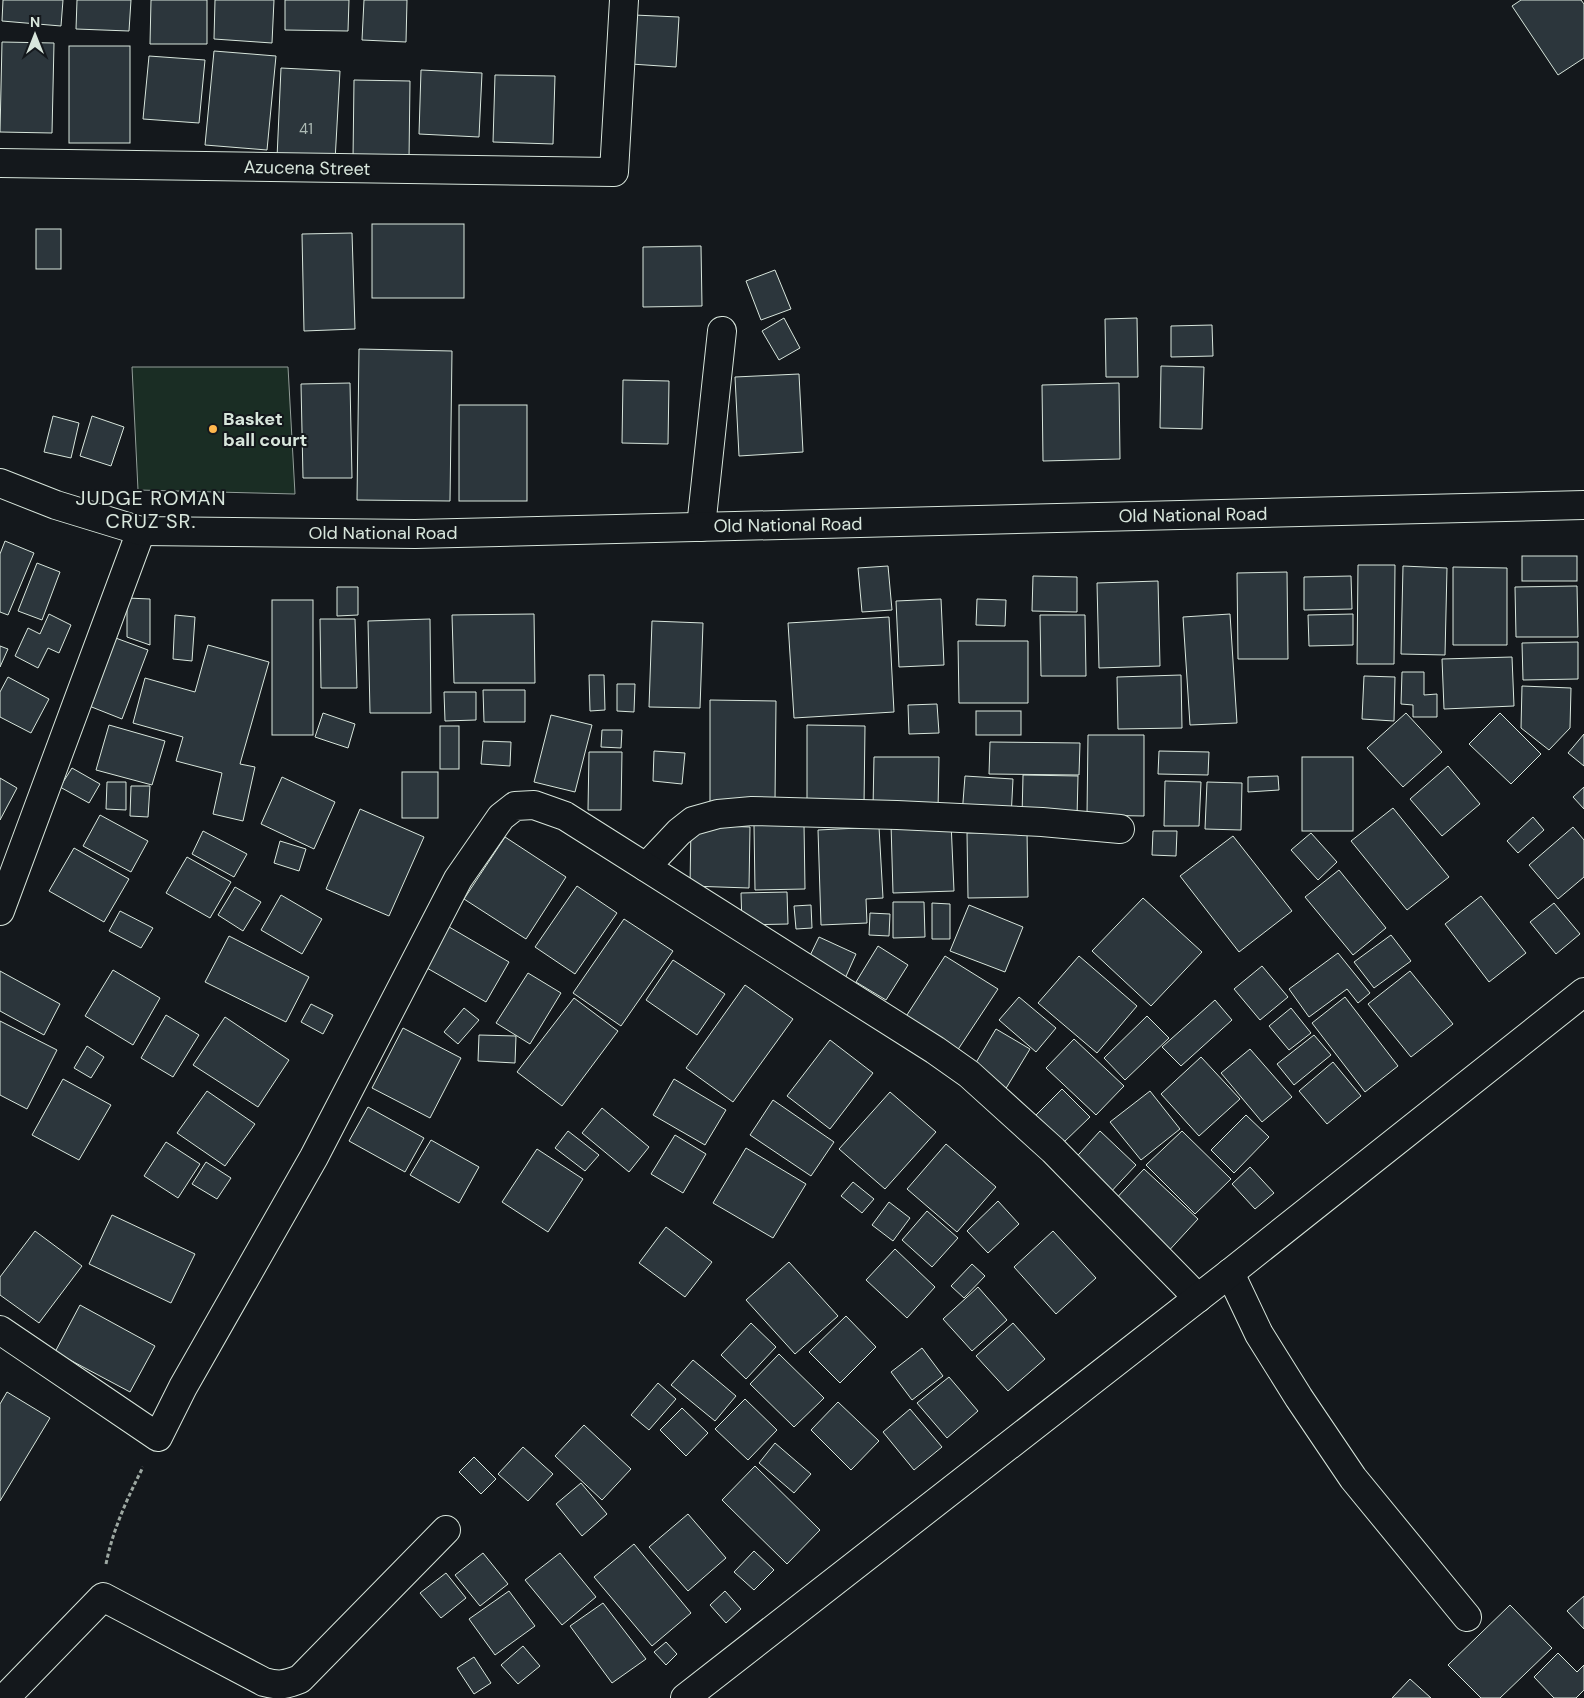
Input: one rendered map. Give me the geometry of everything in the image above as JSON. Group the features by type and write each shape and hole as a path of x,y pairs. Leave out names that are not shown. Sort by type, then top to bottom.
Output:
{"street":[{"name":"Azucena Street","path":"0,163 614,172 624,0"},
{"path":"701,527 722,331"},
{"name":"Old National Road","path":"0,483 56,505 141,531 416,534 1584,505"},
{"path":"0,911 141,531"},
{"path":"0,1330 158,1437 183,1387 314,1157 458,878 501,817 515,806 534,805 565,816 918,1039 969,1074 1053,1150 1198,1298"},
{"path":"646,867 679,832 693,821 718,814 752,811 1003,820 1120,829"},
{"path":"685,1698 1230,1273 1584,992"},
{"path":"1230,1273 1259,1334 1353,1478 1467,1617"},
{"path":"5,1698 102,1597 264,1682 276,1685 288,1684 300,1679 446,1530"}],"path":[{"path":"102,1597 111,1542 124,1505 158,1437"}],"green space":[{"name":"Basket ball court","path":"132,367 288,367 295,494 138,490"}],"building":[{"path":"3,0 63,0 61,26 2,21"},
{"path":"77,0 131,0 129,31 76,29"},
{"path":"151,0 207,0 207,44 150,44"},
{"path":"215,0 274,0 272,43 214,39"},
{"path":"285,0 349,0 348,31 285,30"},
{"path":"364,0 407,0 406,42 362,40"},
{"path":"1521,0 1581,0 1584,4 1584,58 1558,75 1512,6"},
{"path":"634,15 679,17 676,67 631,64"},
{"path":"2,42 54,43 52,133 0,132"},
{"path":"69,46 130,46 130,143 69,143"},
{"path":"214,51 276,56 267,150 205,145"},
{"path":"149,56 205,60 199,123 143,119"},
{"path":"281,68 340,71 335,161 277,158"},
{"path":"421,70 482,73 479,137 419,134"},
{"path":"495,75 555,76 553,144 493,142"},
{"path":"354,80 410,81 409,159 353,158"},
{"path":"372,224 464,224 464,298 372,298"},
{"path":"36,229 61,229 61,269 36,269"},
{"path":"352,233 355,329 304,331 302,234"},
{"path":"701,246 702,306 643,307 643,247"},
{"path":"775,270 791,309 761,320 746,281"},
{"path":"784,318 800,348 779,360 762,331"},
{"path":"1137,318 1138,377 1106,377 1105,319"},
{"path":"1212,325 1213,356 1171,357 1171,326"},
{"path":"359,349 452,351 450,501 357,500"},
{"path":"1161,366 1204,367 1202,429 1160,428"},
{"path":"799,374 803,452 739,456 735,377"},
{"path":"623,380 669,381 668,444 622,443"},
{"path":"350,383 352,478 303,478 301,384"},
{"path":"1119,383 1120,459 1043,461 1042,385"},
{"path":"459,405 527,405 527,501 459,501"},
{"path":"53,416 79,423 71,458 44,452"},
{"path":"92,416 124,427 111,466 80,456"},
{"path":"5,541 34,553 8,615 0,612 0,554"},
{"path":"1522,556 1577,556 1577,581 1522,581"},
{"path":"37,563 60,572 42,620 18,611"},
{"path":"1358,565 1395,565 1394,664 1357,664"},
{"path":"888,566 892,610 862,612 858,568"},
{"path":"1403,566 1447,568 1445,655 1401,654"},
{"path":"1453,567 1507,568 1507,645 1453,645"},
{"path":"1287,572 1288,659 1238,659 1237,573"},
{"path":"1033,576 1077,577 1077,612 1032,611"},
{"path":"1351,576 1352,609 1304,610 1304,577"},
{"path":"1158,581 1160,666 1099,668 1097,583"},
{"path":"1577,586 1578,637 1516,637 1515,587"},
{"path":"337,587 358,587 358,615 337,616"},
{"path":"127,598 150,599 150,645 127,637"},
{"path":"941,599 944,665 899,667 896,601"},
{"path":"977,599 1006,600 1005,626 976,625"},
{"path":"272,600 313,600 313,735 272,735"},
{"path":"49,614 71,625 59,653 48,648 38,668 15,656 28,628 40,634"},
{"path":"534,614 535,683 454,683 452,615"},
{"path":"1230,614 1237,723 1190,725 1183,617"},
{"path":"1353,614 1353,645 1309,646 1308,615"},
{"path":"175,615 195,617 192,661 173,659"},
{"path":"1040,615 1085,615 1086,676 1041,676"},
{"path":"889,617 894,712 794,718 788,623"},
{"path":"320,619 355,619 357,688 321,688"},
{"path":"430,619 431,713 370,713 368,621"},
{"path":"652,621 703,623 700,708 649,707"},
{"path":"105,634 148,650 122,719 79,702"},
{"path":"958,641 1028,641 1028,703 959,703"},
{"path":"1578,642 1578,679 1523,680 1522,643"},
{"path":"208,645 269,662 240,764 255,767 243,821 213,814 222,773 176,761 183,737 133,723 145,678 195,692"},
{"path":"0,646 8,649 0,667"},
{"path":"1512,657 1514,706 1444,709 1442,659"},
{"path":"1402,672 1424,672 1424,695 1437,694 1437,717 1413,717 1413,705 1401,704"},
{"path":"589,675 604,675 605,710 590,711"},
{"path":"1181,675 1182,728 1118,729 1117,677"},
{"path":"1364,676 1395,677 1394,721 1362,719"},
{"path":"8,677 49,699 31,733 0,717 0,692"},
{"path":"617,684 635,684 634,712 617,711"},
{"path":"1522,686 1571,688 1570,728 1549,750 1521,728"},
{"path":"483,690 525,690 525,722 484,722"},
{"path":"444,692 476,692 476,720 445,721"},
{"path":"710,700 776,701 775,802 710,802"},
{"path":"937,704 939,733 909,734 908,705"},
{"path":"976,711 1021,711 1021,735 976,735"},
{"path":"323,713 355,724 348,748 315,737"},
{"path":"1406,713 1442,752 1403,787 1367,748"},
{"path":"1500,713 1541,754 1511,784 1469,744"},
{"path":"551,715 592,725 575,792 534,782"},
{"path":"109,725 165,741 152,785 96,770"},
{"path":"807,725 865,726 864,806 807,805"},
{"path":"440,726 459,726 459,769 440,769"},
{"path":"602,730 622,730 621,748 601,747"},
{"path":"1584,734 1584,766 1568,753"},
{"path":"1088,735 1144,735 1144,816 1087,815"},
{"path":"483,741 511,742 510,766 481,764"},
{"path":"990,742 1080,743 1079,775 989,774"},
{"path":"654,751 685,753 682,784 653,781"},
{"path":"1159,751 1209,752 1208,775 1158,774"},
{"path":"589,752 622,752 621,810 588,810"},
{"path":"874,757 939,757 938,810 873,808"},
{"path":"1302,757 1353,757 1353,831 1302,831"},
{"path":"1448,766 1480,804 1442,836 1410,799"},
{"path":"72,768 100,784 89,803 60,787"},
{"path":"402,772 438,772 438,818 402,818"},
{"path":"1023,775 1078,776 1077,818 1022,817"},
{"path":"965,776 1013,779 1011,818 962,815"},
{"path":"1278,776 1279,790 1248,792 1248,777"},
{"path":"282,777 335,802 314,849 261,824"},
{"path":"0,778 17,788 0,820"},
{"path":"1165,781 1201,782 1199,826 1164,826"},
{"path":"107,782 126,782 126,810 106,809"},
{"path":"1207,782 1242,783 1241,830 1205,829"},
{"path":"131,786 150,786 148,817 130,816"},
{"path":"1584,787 1584,809 1573,797"},
{"path":"1393,808 1449,877 1407,910 1351,841"},
{"path":"360,809 424,837 389,916 326,889"},
{"path":"100,815 148,841 131,872 83,846"},
{"path":"1533,817 1544,830 1518,853 1507,841"},
{"path":"951,822 954,891 893,893 891,824"},
{"path":"804,824 805,889 755,890 754,825"},
{"path":"691,825 750,827 749,888 690,886"},
{"path":"879,827 883,898 866,899 867,923 821,925 818,830"},
{"path":"1573,827 1584,840 1584,877 1558,899 1529,865"},
{"path":"203,831 247,854 234,877 192,854"},
{"path":"1027,831 1028,897 968,898 967,833"},
{"path":"1153,831 1177,831 1176,856 1152,855"},
{"path":"1311,833 1337,862 1318,880 1291,850"},
{"path":"1233,836 1292,911 1239,952 1180,876"},
{"path":"505,837 566,877 526,939 464,899"},
{"path":"280,841 306,849 299,871 274,863"},
{"path":"74,848 129,879 104,922 49,891"},
{"path":"187,857 231,882 210,918 166,893"},
{"path":"1339,870 1386,928 1353,955 1305,897"},
{"path":"577,886 617,913 575,974 535,947"},
{"path":"235,887 261,902 243,931 218,915"},
{"path":"787,892 788,924 742,925 741,893"},
{"path":"281,895 322,919 302,954 261,930"},
{"path":"1481,896 1526,953 1489,982 1445,924"},
{"path":"1143,898 1202,952 1151,1006 1092,951"},
{"path":"893,902 924,902 925,937 893,938"},
{"path":"932,903 950,904 950,939 932,939"},
{"path":"1554,903 1580,934 1556,954 1530,922"},
{"path":"811,905 812,928 796,929 794,906"},
{"path":"969,905 1023,927 1005,972 950,951"},
{"path":"120,911 153,928 141,948 109,931"},
{"path":"870,913 890,914 889,936 869,935"},
{"path":"624,919 673,951 621,1026 573,993"},
{"path":"444,924 509,962 486,1002 420,964"},
{"path":"1391,935 1411,961 1374,988 1354,962"},
{"path":"229,936 309,977 286,1022 205,982"},
{"path":"819,937 856,954 843,983 805,966"},
{"path":"878,946 908,965 886,1000 856,982"},
{"path":"1338,953 1370,993 1358,1003 1347,989 1309,1017 1289,989"},
{"path":"945,956 998,989 957,1051 905,1018"},
{"path":"1079,956 1137,1006 1097,1053 1038,1003"},
{"path":"673,960 725,994 697,1035 646,1000"},
{"path":"1262,966 1288,997 1260,1020 1234,989"},
{"path":"113,970 160,998 133,1045 85,1016"},
{"path":"0,971 60,1004 44,1035 0,1011"},
{"path":"1410,971 1453,1024 1411,1057 1368,1004"},
{"path":"528,973 561,993 530,1044 496,1023"},
{"path":"745,985 793,1019 733,1102 686,1068"},
{"path":"1019,997 1056,1028 1036,1052 999,1020"},
{"path":"1345,997 1398,1066 1365,1092 1312,1023"},
{"path":"574,998 618,1031 562,1106 517,1072"},
{"path":"1215,1000 1232,1020 1181,1066 1162,1047"},
{"path":"311,1004 333,1015 323,1034 301,1022"},
{"path":"464,1008 479,1020 458,1044 444,1032"},
{"path":"1291,1008 1311,1033 1289,1050 1269,1026"},
{"path":"166,1015 199,1035 173,1077 141,1058"},
{"path":"1147,1016 1169,1038 1125,1080 1104,1058"},
{"path":"225,1017 289,1060 258,1107 193,1065"},
{"path":"0,1021 57,1050 27,1109 0,1095"},
{"path":"403,1028 461,1058 430,1118 372,1088"},
{"path":"996,1029 1030,1049 1005,1090 971,1071"},
{"path":"479,1035 516,1036 515,1063 478,1061"},
{"path":"1314,1035 1331,1055 1294,1085 1277,1064"},
{"path":"1074,1039 1124,1086 1096,1115 1046,1068"},
{"path":"830,1040 873,1073 830,1129 787,1096"},
{"path":"87,1046 104,1057 91,1078 74,1068"},
{"path":"1250,1049 1292,1097 1262,1122 1221,1073"},
{"path":"1201,1057 1240,1099 1199,1136 1161,1094"},
{"path":"1333,1062 1361,1096 1327,1124 1299,1091"},
{"path":"63,1079 111,1105 79,1160 32,1135"},
{"path":"674,1079 726,1110 705,1145 653,1115"},
{"path":"1062,1089 1090,1117 1063,1143 1036,1115"},
{"path":"207,1091 255,1124 225,1166 177,1133"},
{"path":"1150,1091 1180,1129 1141,1160 1110,1122"},
{"path":"890,1092 936,1132 885,1189 839,1149"},
{"path":"773,1100 834,1142 811,1176 750,1135"},
{"path":"368,1107 424,1138 405,1172 349,1141"},
{"path":"602,1108 649,1147 629,1172 582,1133"},
{"path":"1246,1115 1269,1137 1234,1173 1211,1150"},
{"path":"568,1131 599,1155 585,1171 555,1148"},
{"path":"1100,1131 1136,1165 1107,1196 1070,1164"},
{"path":"1182,1131 1231,1179 1195,1214 1146,1165"},
{"path":"675,1135 706,1154 683,1193 651,1174"},
{"path":"431,1140 479,1167 459,1203 410,1175"},
{"path":"166,1142 200,1164 178,1198 144,1176"},
{"path":"946,1144 996,1187 957,1232 907,1189"},
{"path":"746,1148 806,1184 773,1238 713,1203"},
{"path":"537,1149 583,1179 548,1232 502,1202"},
{"path":"206,1162 231,1178 217,1199 192,1184"},
{"path":"1250,1167 1274,1193 1255,1209 1232,1184"},
{"path":"1144,1169 1198,1219 1164,1256 1109,1206"},
{"path":"853,1182 874,1199 862,1213 841,1196"},
{"path":"998,1201 1019,1224 988,1253 967,1231"},
{"path":"889,1202 910,1218 893,1241 872,1225"},
{"path":"927,1211 958,1238 932,1267 902,1240"},
{"path":"112,1215 195,1254 171,1303 89,1264"},
{"path":"666,1227 712,1262 685,1297 639,1263"},
{"path":"35,1231 82,1266 39,1323 0,1295 0,1277"},
{"path":"1053,1231 1096,1278 1056,1314 1014,1267"},
{"path":"895,1249 935,1287 907,1318 866,1280"},
{"path":"789,1262 838,1316 795,1354 746,1300"},
{"path":"972,1264 985,1276 964,1298 951,1286"},
{"path":"978,1287 1007,1320 972,1351 943,1319"},
{"path":"80,1305 155,1346 130,1392 55,1352"},
{"path":"846,1316 876,1347 840,1383 809,1352"},
{"path":"751,1323 776,1347 746,1379 721,1355"},
{"path":"1013,1323 1045,1359 1008,1391 976,1356"},
{"path":"922,1348 943,1376 912,1400 891,1372"},
{"path":"779,1354 824,1398 794,1427 750,1384"},
{"path":"693,1360 736,1396 715,1421 671,1385"},
{"path":"949,1377 978,1411 947,1438 917,1403"},
{"path":"658,1383 676,1399 649,1430 631,1415"},
{"path":"7,1392 50,1418 0,1501 0,1404"},
{"path":"745,1399 777,1430 748,1460 715,1429"},
{"path":"838,1402 879,1441 851,1470 811,1430"},
{"path":"682,1408 708,1433 686,1456 660,1430"},
{"path":"910,1409 942,1447 914,1470 883,1432"},
{"path":"584,1425 631,1469 602,1500 555,1456"},
{"path":"775,1443 811,1474 794,1493 759,1463"},
{"path":"523,1447 553,1474 528,1501 498,1474"},
{"path":"474,1457 496,1479 481,1494 459,1472"},
{"path":"755,1466 820,1530 787,1564 722,1500"},
{"path":"581,1483 607,1514 582,1536 556,1504"},
{"path":"688,1514 726,1558 688,1591 649,1547"},
{"path":"634,1544 691,1613 652,1646 594,1577"},
{"path":"754,1551 774,1570 754,1590 734,1572"},
{"path":"483,1553 508,1584 480,1606 455,1575"},
{"path":"560,1553 596,1597 562,1625 525,1580"},
{"path":"446,1573 466,1598 441,1618 420,1593"},
{"path":"509,1591 535,1626 495,1655 469,1619"},
{"path":"725,1591 741,1609 726,1623 710,1605"},
{"path":"1584,1596 1584,1629 1567,1611"},
{"path":"603,1603 646,1659 612,1683 570,1626"},
{"path":"1510,1605 1552,1648 1500,1698 1481,1698 1448,1665"},
{"path":"666,1642 677,1654 666,1665 654,1652"},
{"path":"523,1646 540,1666 518,1684 501,1665"},
{"path":"1558,1653 1577,1672 1584,1665 1584,1690 1576,1698 1554,1698 1534,1677"},
{"path":"474,1657 491,1683 474,1694 457,1668"},
{"path":"1410,1679 1431,1698 1392,1698"}],"place":[{"name":"Basket ball court","path":"213,429"}],"district":[{"name":"JUDGE ROMAN CRUZ SR.","path":"151,510"}]}
